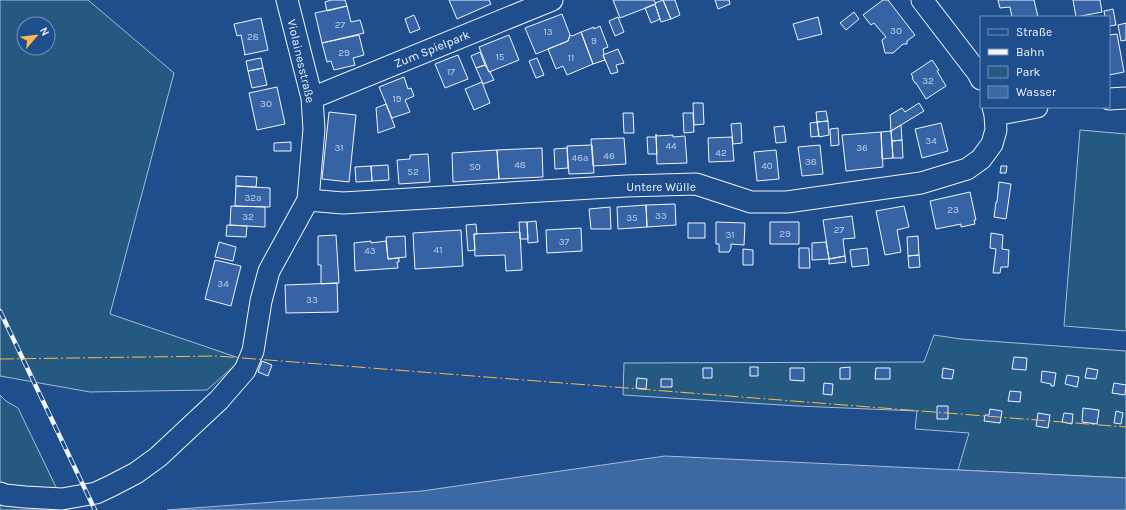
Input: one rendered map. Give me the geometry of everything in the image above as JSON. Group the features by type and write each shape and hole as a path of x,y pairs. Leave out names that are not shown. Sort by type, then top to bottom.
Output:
{"street":[{"name":"Violainesstraße","path":"0,493 24,497 62,499 96,493 104,490 136,473 158,457 219,400 245,370 253,351 261,301 269,271 308,200 314,129 312,98 287,0"},
{"name":"Zum Spielpark","path":"312,98 552,0"},
{"path":"931,3 980,77"},
{"path":"1110,99 1126,98"},
{"name":"Untere Wülle","path":"308,200 343,203 696,184 752,202 787,202 921,183 967,169 981,159 992,144 996,130 994,111 1026,108"}],"green space":[{"path":"0,0 88,0 174,73 110,314 242,359 207,390 90,392 0,376"},
{"path":"1080,130 1126,134 1126,331 1064,326"},
{"path":"934,335 961,339 1126,351 1126,478 958,470 969,433 915,429 917,411 797,406 623,395 624,363 924,362"},
{"path":"0,395 6,401 18,408 67,510 0,510"}],"water":[{"path":"665,456 1126,478 1126,510 167,510 422,491"}],"building":[{"path":"331,0 345,0 347,6 327,11 325,2"},
{"path":"449,0 489,0 491,4 457,19"},
{"path":"613,0 654,0 656,4 620,18"},
{"path":"663,0 675,0 680,15 671,19"},
{"path":"663,0 671,19 661,22 655,3"},
{"path":"715,0 729,0 730,4 718,9"},
{"path":"883,0 888,0 915,35 907,41 907,44 903,44 893,53 885,53 882,40 886,37 874,23 871,25 863,15"},
{"path":"998,0 1034,0 1038,16 1012,16 1010,7 1000,8"},
{"path":"1073,0 1100,0 1102,12 1076,16"},
{"path":"655,4 660,19 651,23 645,8"},
{"path":"347,6 351,22 360,20 364,33 322,43 315,13"},
{"path":"1113,9 1116,25 1110,26 1110,16 1105,16 1104,11"},
{"path":"854,12 859,19 846,30 840,23"},
{"path":"562,14 570,35 568,41 536,54 525,28"},
{"path":"414,15 420,29 410,33 405,19"},
{"path":"618,17 624,32 615,36 609,21"},
{"path":"818,17 822,34 798,40 793,24"},
{"path":"261,18 268,50 244,55 241,35 237,36 234,24"},
{"path":"1126,23 1126,40 1121,41 1118,25"},
{"path":"600,26 608,47 603,49 605,60 593,64 581,32"},
{"path":"581,32 593,64 567,75 563,66 556,69 548,49 568,41 570,35 572,36"},
{"path":"1117,34 1124,72 1110,75 1110,35"},
{"path":"359,35 364,55 353,58 355,65 334,70 331,61 327,62 322,43"},
{"path":"509,35 519,60 489,72 479,47"},
{"path":"618,49 624,63 616,65 618,72 611,74 603,55"},
{"path":"480,52 485,65 476,68 471,56"},
{"path":"458,55 468,79 445,88 435,64"},
{"path":"261,58 263,68 248,71 246,61"},
{"path":"537,58 544,75 536,78 529,61"},
{"path":"932,60 939,70 937,71 946,86 926,99 912,78 913,77 911,74"},
{"path":"485,65 494,80 483,84 476,68"},
{"path":"263,68 267,85 252,88 248,71"},
{"path":"404,77 408,89 411,88 414,96 405,100 410,112 392,118 379,87"},
{"path":"482,82 490,103 474,110 465,89"},
{"path":"277,87 285,124 257,130 249,93"},
{"path":"693,103 703,103 704,124 694,125"},
{"path":"919,103 924,111 891,131 890,115 902,108 905,112"},
{"path":"386,104 395,127 378,133 376,108"},
{"path":"826,111 828,121 817,122 816,112"},
{"path":"329,112 356,115 349,182 322,179"},
{"path":"623,113 633,113 634,133 624,133"},
{"path":"683,113 693,113 694,132 684,133"},
{"path":"828,121 829,135 819,137 817,122"},
{"path":"817,122 819,136 811,137 810,123"},
{"path":"741,123 742,143 733,144 731,124"},
{"path":"941,123 948,151 922,158 915,129"},
{"path":"901,125 902,140 892,141 891,131"},
{"path":"784,126 786,142 776,143 774,127"},
{"path":"838,128 839,145 831,146 830,129"},
{"path":"891,131 893,158 882,159 881,132"},
{"path":"881,132 883,167 846,171 842,135"},
{"path":"656,136 685,136 687,163 657,164"},
{"path":"647,137 656,137 657,154 648,154"},
{"path":"732,137 734,161 709,162 708,138"},
{"path":"624,138 626,164 593,166 591,139"},
{"path":"902,140 903,158 893,158 892,141"},
{"path":"291,142 291,151 274,151 274,143"},
{"path":"592,145 594,173 569,174 567,146"},
{"path":"820,145 823,174 802,176 798,147"},
{"path":"542,148 543,177 499,179 497,150"},
{"path":"567,148 568,168 555,169 554,149"},
{"path":"497,150 499,179 453,182 452,153"},
{"path":"776,150 779,179 757,181 754,152"},
{"path":"428,154 430,182 399,184 397,160 410,159 410,155"},
{"path":"388,165 389,180 372,181 371,166"},
{"path":"371,166 372,181 356,182 355,167"},
{"path":"1001,166 1007,166 1006,173 1000,173"},
{"path":"236,176 257,177 256,187 236,186"},
{"path":"999,182 1011,184 1006,219 994,217"},
{"path":"236,186 270,188 270,207 235,206"},
{"path":"970,192 976,220 974,220 975,224 961,227 961,224 936,229 930,201"},
{"path":"675,204 676,225 647,227 646,205"},
{"path":"646,205 647,227 618,229 617,207"},
{"path":"231,206 265,207 265,227 230,225"},
{"path":"904,206 909,227 897,230 901,252 885,255 876,211"},
{"path":"610,207 611,229 591,229 589,209"},
{"path":"852,216 855,238 843,239 845,256 829,259 823,220"},
{"path":"536,221 538,242 528,243 527,222"},
{"path":"519,222 527,222 528,239 520,239"},
{"path":"716,222 745,223 744,245 731,244 729,252 719,252 719,244 716,244"},
{"path":"770,222 799,222 799,244 770,244"},
{"path":"688,223 705,223 705,238 688,238"},
{"path":"476,224 477,234 474,234 475,250 468,251 466,225"},
{"path":"227,225 247,226 246,237 226,236"},
{"path":"581,228 582,251 547,253 546,230"},
{"path":"461,230 463,266 415,269 413,233"},
{"path":"520,232 522,270 506,271 505,255 475,256 474,234"},
{"path":"991,233 1003,235 1002,249 1009,250 1008,267 1001,267 1000,273 993,273 996,249 990,248"},
{"path":"336,235 339,283 321,284 321,265 318,265 318,236"},
{"path":"405,236 406,257 388,259 386,237"},
{"path":"918,236 919,255 908,256 907,237"},
{"path":"371,241 371,243 386,241 388,259 399,258 399,262 397,262 398,268 355,271 354,243"},
{"path":"219,242 236,247 233,261 215,257"},
{"path":"826,242 829,259 812,260 812,243"},
{"path":"799,248 809,248 810,268 799,268"},
{"path":"867,248 869,265 852,267 850,250"},
{"path":"743,249 753,250 753,265 743,265"},
{"path":"919,255 920,267 909,268 908,256"},
{"path":"845,256 846,262 829,264 829,259"},
{"path":"215,260 241,266 231,306 205,299"},
{"path":"337,283 338,312 286,313 285,285"},
{"path":"1014,357 1027,358 1026,370 1012,369"},
{"path":"262,361 272,365 268,376 258,372"},
{"path":"750,367 758,367 758,376 750,376"},
{"path":"850,367 850,379 840,379 840,368"},
{"path":"703,368 712,368 712,378 703,378"},
{"path":"790,368 804,368 804,381 790,380"},
{"path":"876,368 890,368 890,379 875,379"},
{"path":"943,368 954,370 952,379 942,378"},
{"path":"1087,368 1098,370 1096,379 1085,378"},
{"path":"1042,371 1056,373 1054,386 1041,382"},
{"path":"1067,375 1079,377 1077,387 1065,384"},
{"path":"637,378 647,379 646,389 636,388"},
{"path":"661,379 672,379 672,387 661,387"},
{"path":"824,383 833,384 832,395 823,394"},
{"path":"1114,383 1126,385 1125,395 1112,393"},
{"path":"1010,391 1021,392 1020,402 1008,401"},
{"path":"937,406 948,406 948,419 937,419"},
{"path":"1083,408 1099,410 1097,424 1082,422"},
{"path":"990,409 1002,411 1000,423 984,421 985,415 989,415"},
{"path":"1116,411 1123,413 1121,424 1114,423"},
{"path":"1038,413 1050,415 1048,428 1036,426"},
{"path":"1064,413 1073,414 1072,424 1062,422"}],"railway":[{"path":"0,311 95,510"}],"power":[{"path":"0,359 217,356 1126,427"}]}
